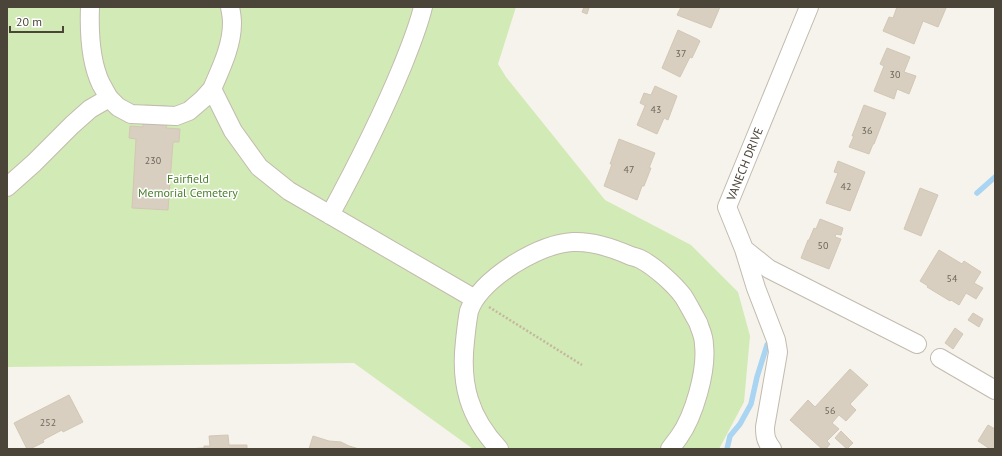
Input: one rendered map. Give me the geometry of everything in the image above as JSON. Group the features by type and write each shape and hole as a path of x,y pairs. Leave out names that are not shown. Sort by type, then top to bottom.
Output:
{"street":[{"path":"90,7 89,26 95,67 109,98 118,107 132,114 176,116 189,111 212,89 222,67 229,44 232,23 230,7"},
{"path":"330,215 367,145 384,108 412,44 423,7"},
{"name":"VANECH DRIVE","path":"772,449 767,443 765,437 765,427 778,352 776,340 728,207 809,7"},
{"path":"212,89 234,131 258,167 289,190 330,215 475,299"},
{"path":"7,187 34,163 72,125 90,110 109,98"},
{"path":"499,449 490,440 472,410 467,393 464,377 463,354 469,312 475,299 490,282 509,267 531,254 554,245 573,242 595,244 620,251 642,260 662,275 683,296 700,326 704,346 701,382 688,421 680,437 670,449"},
{"path":"744,249 769,269 917,344"},
{"path":"940,358 995,390"}],"path":[{"path":"475,299 582,364"}],"green space":[{"name":"Fairfield Memorial Cemetery","path":"7,7 516,7 498,64 506,77 605,200 691,245 738,292 750,336 744,402 719,449 473,449 354,363 7,367"}],"building":[{"path":"584,7 589,8 587,14 582,12"},
{"path":"681,7 720,7 711,28 677,15"},
{"path":"897,7 946,8 938,27 923,21 914,44 883,31 889,17 893,18"},
{"path":"678,30 700,41 692,58 690,57 680,77 662,68"},
{"path":"887,48 910,57 904,72 916,76 909,94 897,89 894,99 874,91 884,66 880,64"},
{"path":"655,86 677,96 668,120 664,118 657,134 637,125 646,106 640,103 644,93 651,95"},
{"path":"145,105 167,106 166,128 180,129 179,142 173,142 168,210 132,208 136,139 129,138 130,126 143,127"},
{"path":"864,105 886,113 869,154 849,147"},
{"path":"619,139 655,153 649,168 651,168 637,200 604,186"},
{"path":"838,161 865,172 850,211 826,203 838,173 834,172"},
{"path":"920,188 938,195 921,236 904,229"},
{"path":"820,219 843,228 841,235 836,234 835,237 841,239 829,269 801,258 808,240 814,228 816,229"},
{"path":"939,250 962,264 964,261 981,272 974,283 983,288 976,299 966,293 959,305 927,287 928,286 920,281"},
{"path":"973,313 983,319 979,327 968,320"},
{"path":"955,328 963,334 953,349 945,343"},
{"path":"850,369 868,385 850,404 856,410 846,421 839,415 832,423 839,429 827,441 830,444 826,449 822,449 790,420 808,400 815,407"},
{"path":"69,395 83,422 63,432 62,430 43,440 44,442 27,449 14,423"},
{"path":"988,425 995,429 995,449 990,449 978,441"},
{"path":"841,431 853,443 847,449 835,438"},
{"path":"228,435 229,445 247,445 247,449 185,449 204,448 204,446 210,446 209,436"},
{"path":"313,436 329,441 341,442 359,449 309,449"}],"waterway":[{"path":"977,193 995,177"},
{"path":"727,449 730,436 740,424 751,404 757,377 767,345 769,343"}]}
